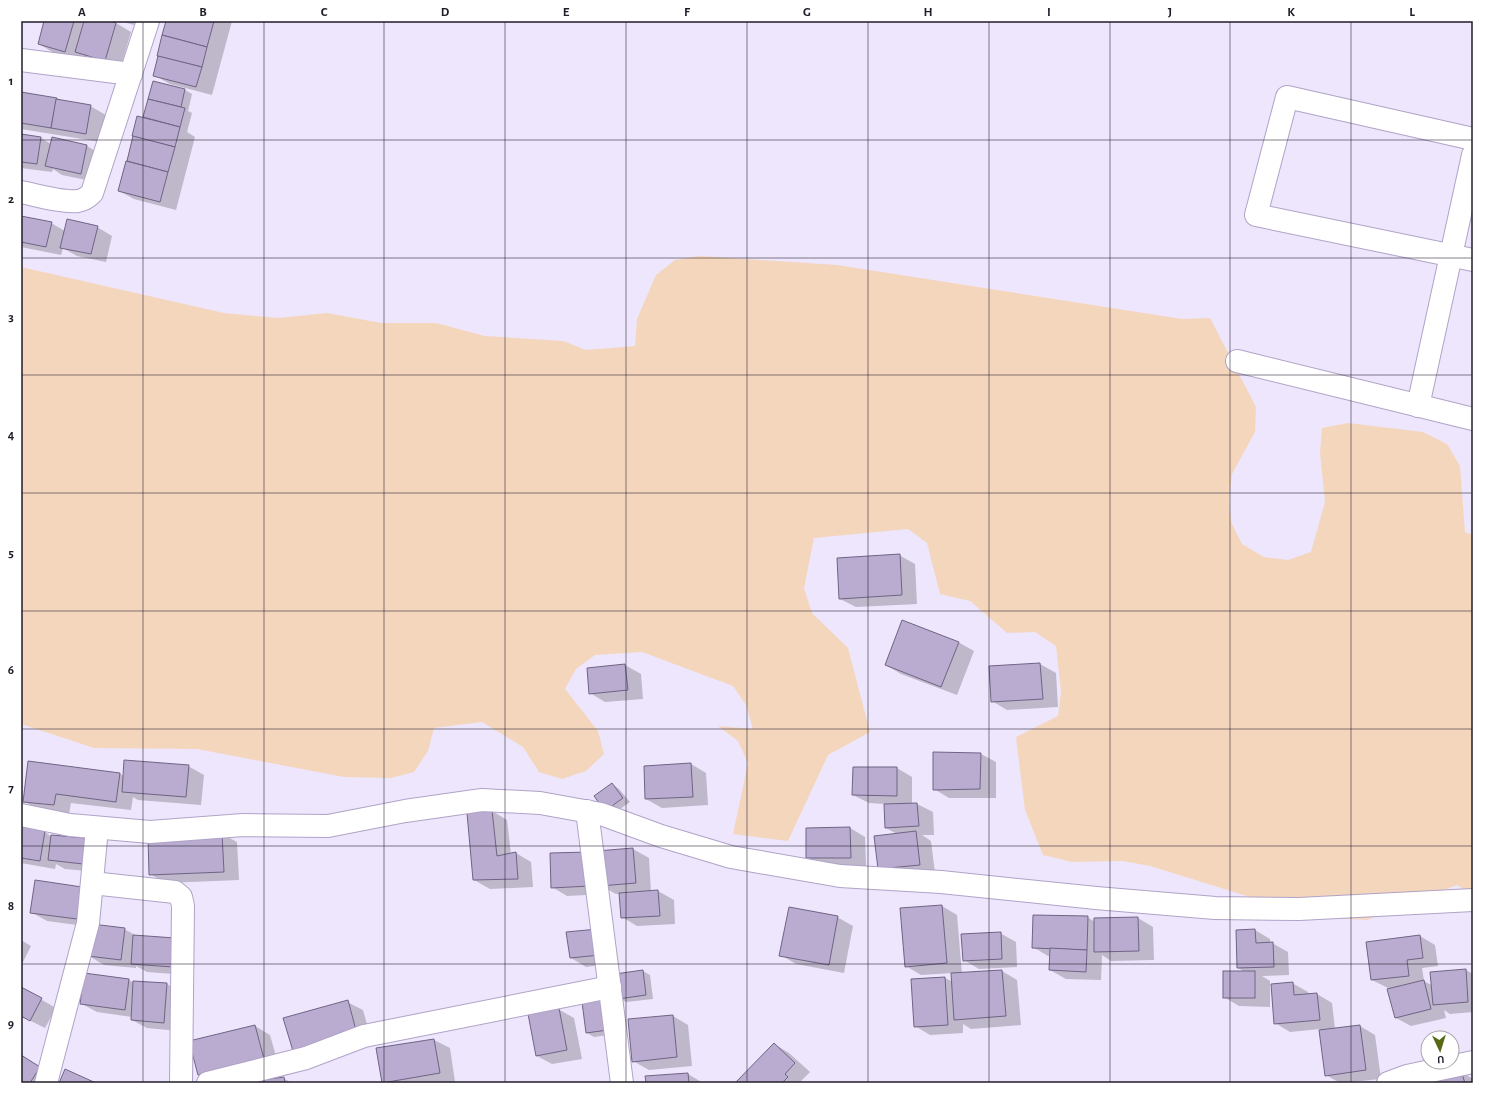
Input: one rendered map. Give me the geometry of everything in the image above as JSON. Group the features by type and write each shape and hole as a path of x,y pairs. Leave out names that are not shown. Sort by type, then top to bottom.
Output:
{"street":[{"path":"21,192 63,200 78,201 86,198 92,193 148,21"},
{"path":"21,60 131,74"},
{"path":"1473,139 1287,97 1256,215 1473,260"},
{"path":"1418,406 1473,155"},
{"path":"1237,362 1473,419"},
{"path":"21,815 70,825 150,832 243,825 328,826 405,811 482,800 540,803 601,814 661,836 731,857 840,876 941,882 1096,898 1215,908 1299,909 1473,900"},
{"path":"587,811 622,1083"},
{"path":"46,1083 88,923 97,828"},
{"path":"92,883 121,887 166,890 175,892 181,897 183,906 180,1083"},
{"path":"208,1083 306,1058 364,1036 610,987"},
{"path":"1388,1083 1407,1076 1473,1062"}],"shaded area":[{"path":"700,256 837,265 1182,319 1210,318 1256,407 1255,432 1232,474 1229,499 1231,522 1242,544 1264,557 1288,560 1311,552 1325,502 1320,453 1322,428 1348,423 1423,432 1447,444 1460,466 1465,532 1473,535 1473,895 1457,885 1367,920 1315,917 1150,866 1123,861 1072,862 1043,855 1025,810 1016,737 1058,716 1061,692 1056,646 1035,632 1007,633 970,601 940,594 927,543 908,529 814,538 804,588 812,613 848,648 870,732 828,755 788,841 733,834 748,763 738,741 718,726 753,729 746,705 733,686 642,652 595,655 576,669 565,689 598,731 604,754 586,771 562,779 539,772 523,747 482,722 434,728 428,751 414,772 391,778 344,777 197,749 94,748 21,724 21,267 224,313 278,318 327,313 381,323 436,323 485,336 563,341 586,350 635,346 637,319 656,275 675,260"}],"building":[{"path":"44,21 74,21 65,52 38,44"},
{"path":"84,21 111,21 116,23 105,61 75,52"},
{"path":"166,21 214,21 207,47 162,35"},
{"path":"162,35 207,47 202,67 157,56"},
{"path":"158,56 202,67 196,87 153,76"},
{"path":"153,81 185,89 181,107 148,99"},
{"path":"21,92 57,98 51,128 21,123"},
{"path":"56,99 91,105 86,134 51,128"},
{"path":"148,99 185,108 180,127 143,117"},
{"path":"137,116 180,127 175,147 132,136"},
{"path":"21,134 41,137 37,164 21,162"},
{"path":"133,136 175,147 168,172 127,161"},
{"path":"52,137 87,145 81,174 45,166"},
{"path":"126,161 168,172 160,202 118,191"},
{"path":"21,216 52,222 46,247 21,242"},
{"path":"67,219 98,226 91,254 60,248"},
{"path":"900,554 902,595 839,599 837,558"},
{"path":"902,620 959,642 941,687 885,665"},
{"path":"1040,663 1043,699 991,702 989,666"},
{"path":"625,664 628,690 589,694 587,668"},
{"path":"933,752 981,753 980,789 933,790"},
{"path":"124,760 189,765 186,797 122,792"},
{"path":"28,761 120,773 116,802 56,794 54,805 23,802"},
{"path":"691,763 693,797 645,799 644,766"},
{"path":"853,767 897,767 897,796 852,795"},
{"path":"612,783 623,798 605,811 594,796"},
{"path":"917,803 919,826 885,828 884,804"},
{"path":"492,810 497,856 516,852 518,879 473,880 467,813"},
{"path":"21,826 45,831 40,861 21,858"},
{"path":"850,827 851,858 806,858 806,828"},
{"path":"916,831 920,865 878,869 874,836"},
{"path":"222,833 224,872 149,875 148,836"},
{"path":"51,835 86,838 83,864 48,860"},
{"path":"633,848 636,883 600,886 597,851"},
{"path":"589,852 590,886 551,888 550,853"},
{"path":"35,880 82,887 77,919 30,913"},
{"path":"658,890 660,916 621,918 619,893"},
{"path":"942,905 947,963 905,967 900,908"},
{"path":"789,907 838,916 829,965 779,956"},
{"path":"1033,915 1088,916 1087,950 1032,948"},
{"path":"1138,917 1139,951 1094,952 1094,918"},
{"path":"92,924 125,928 121,960 88,956"},
{"path":"598,929 600,955 570,958 566,932"},
{"path":"1255,929 1256,943 1273,942 1274,967 1237,968 1236,930"},
{"path":"1001,932 1002,959 963,961 961,934"},
{"path":"133,935 175,938 173,967 131,964"},
{"path":"1420,935 1423,958 1407,960 1409,976 1371,980 1366,942"},
{"path":"1050,948 1087,950 1086,972 1049,970"},
{"path":"1466,969 1468,1002 1433,1005 1430,972"},
{"path":"643,970 646,995 618,999 615,974"},
{"path":"1002,970 1006,1016 954,1020 951,973"},
{"path":"1223,971 1255,971 1255,998 1223,998"},
{"path":"84,973 129,979 125,1010 80,1004"},
{"path":"945,977 948,1025 914,1027 911,979"},
{"path":"1424,980 1431,1009 1395,1018 1387,989"},
{"path":"133,981 167,983 164,1023 131,1020"},
{"path":"1293,982 1294,995 1317,993 1320,1020 1274,1024 1271,984"},
{"path":"21,987 42,998 30,1021 21,1016"},
{"path":"604,999 608,1030 586,1033 582,1002"},
{"path":"348,1000 357,1034 293,1051 283,1018"},
{"path":"559,1008 567,1050 536,1056 528,1014"},
{"path":"673,1015 677,1057 632,1062 628,1019"},
{"path":"255,1025 264,1059 198,1075 189,1041"},
{"path":"1360,1025 1366,1070 1325,1076 1319,1030"},
{"path":"434,1039 440,1073 382,1083 376,1048"},
{"path":"774,1043 795,1063 785,1074 788,1077 782,1083 735,1083"},
{"path":"21,1055 40,1067 30,1083 21,1083"},
{"path":"65,1069 96,1083 59,1083"},
{"path":"1461,1071 1465,1083 1405,1083"},
{"path":"688,1073 689,1083 646,1083 645,1076"},
{"path":"284,1077 285,1083 249,1082"}]}
